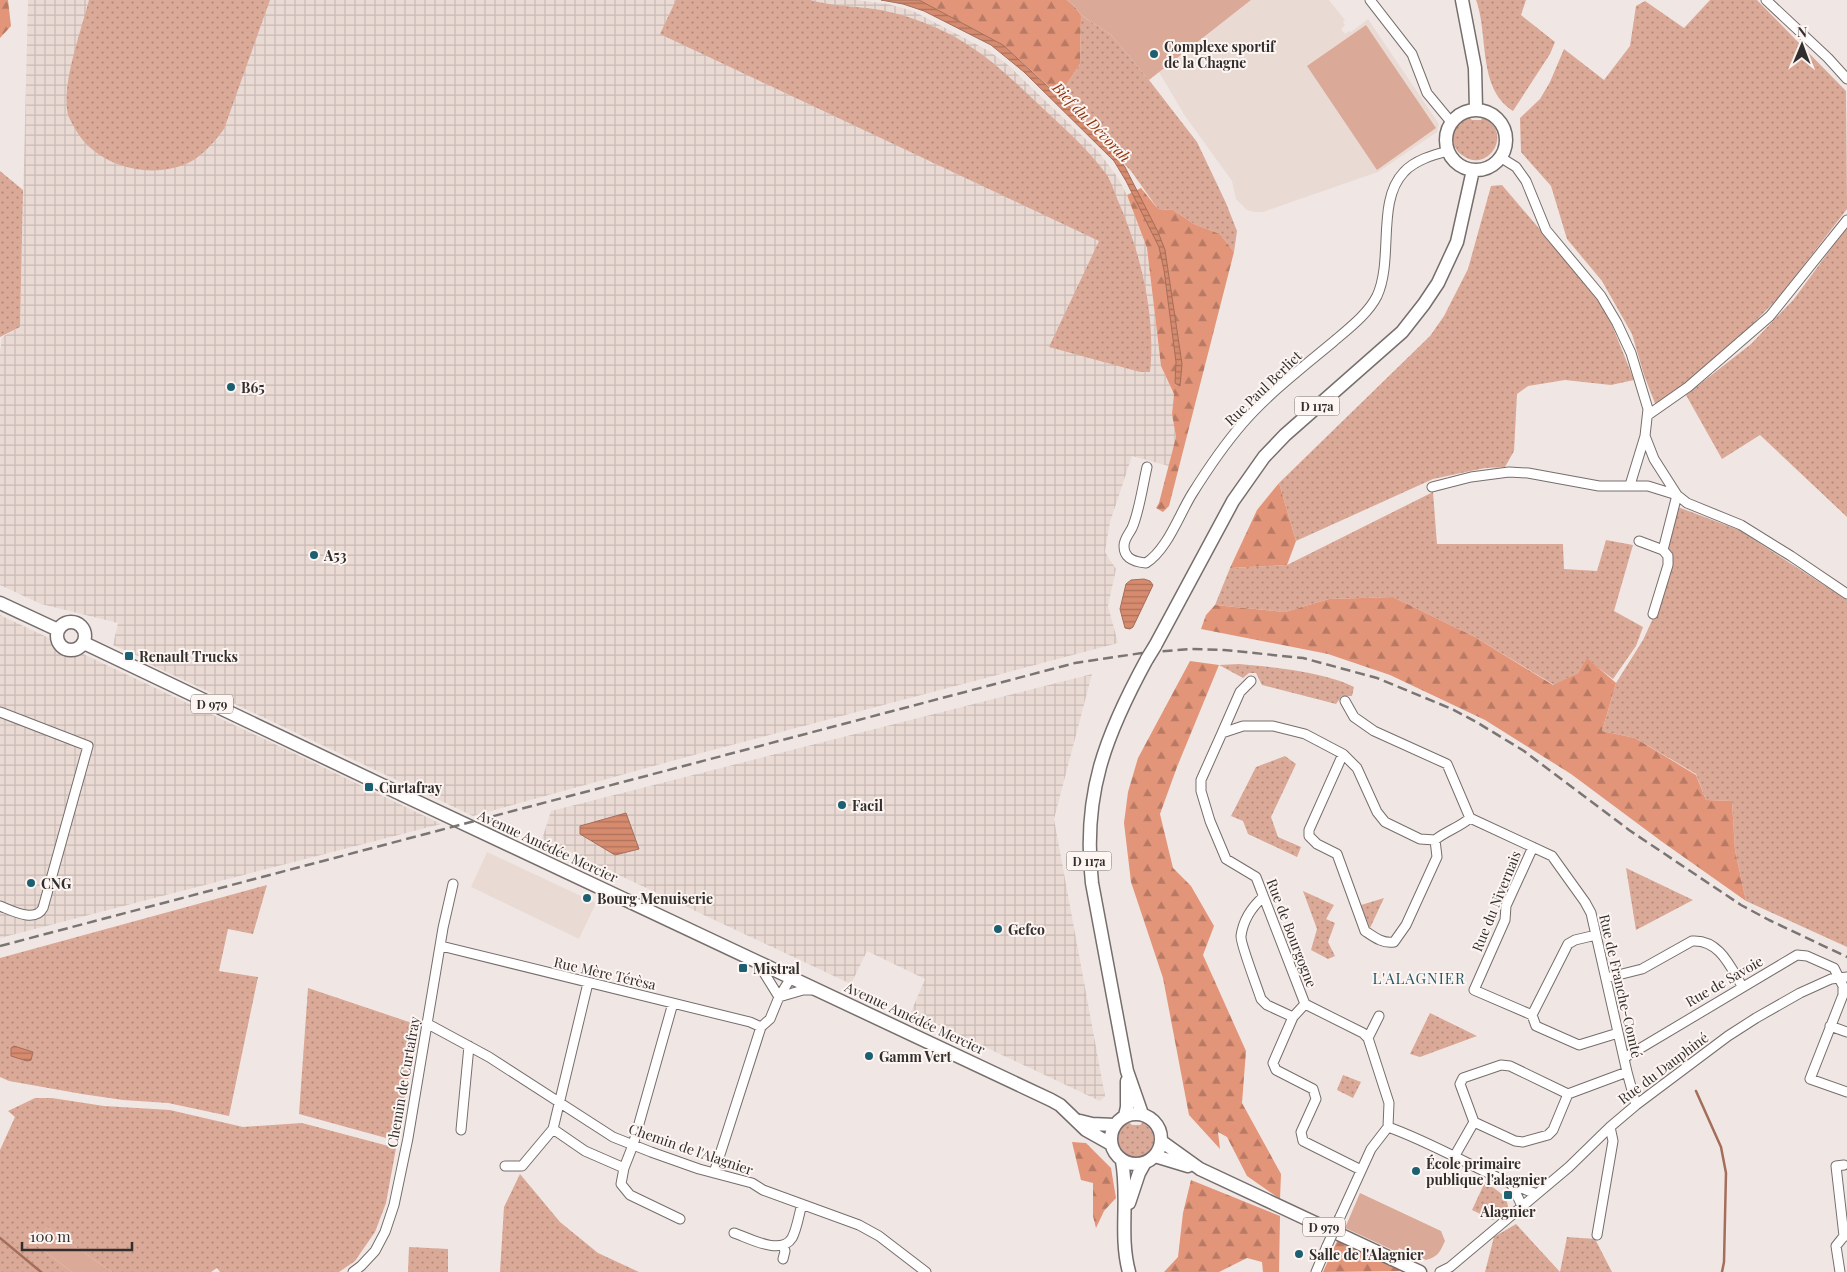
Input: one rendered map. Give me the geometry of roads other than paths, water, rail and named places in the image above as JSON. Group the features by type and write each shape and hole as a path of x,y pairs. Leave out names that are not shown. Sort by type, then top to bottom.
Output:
{"main road":[{"path":"1462,0 1475,68 1476,109"},
{"path":"1476,109 1496,117 1504,129 1506,144 1500,157 1488,167 1473,170 1459,165 1448,152 1445,141 1451,122 1462,112 1476,109"},
{"name":"D 117a","path":"1142,1114 1127,1071 1092,883 1089,855 1089,819 1097,773 1103,752 1119,713 1233,501 1264,457 1291,429 1402,332 1438,283 1457,242 1473,170"},
{"path":"0,603 58,630"},
{"path":"66,622 78,623 85,632 84,643 77,649 67,650 63,648 58,640 58,630 66,622"},
{"name":"Avenue Amédée Mercier","path":"84,643 1051,1100 1078,1120 1086,1130 1111,1144"},
{"name":"D 117a","path":"1125,1116 1127,1107 1127,1071"},
{"path":"1125,1215 1139,1173 1144,1164 1155,1156 1160,1149 1161,1140 1158,1127 1154,1121 1142,1114 1125,1116 1114,1125 1110,1138 1111,1144 1115,1154 1122,1161 1129,1164 1144,1164"},
{"name":"Avenue Amédée Mercier","path":"1078,1120 1092,1124 1114,1125"},
{"name":"D 979","path":"1161,1140 1200,1169"},
{"name":"D 979","path":"1155,1156 1200,1169 1420,1272"},
{"path":"1122,1161 1126,1190 1124,1237 1129,1272"}],"street":[{"path":"1370,0 1412,54 1427,93 1451,122"},
{"path":"1766,0 1847,78"},
{"name":"Rue Paul Berliet","path":"1147,467 1132,528 1125,539 1124,547 1126,554 1132,560 1146,563 1158,552 1192,493 1244,422 1359,319 1376,298 1382,284 1385,266 1389,208 1393,187 1404,171 1427,157 1448,152"},
{"path":"1500,157 1516,167 1526,181 1546,230 1602,296 1631,353 1648,409 1648,416 1645,436 1630,485"},
{"path":"1648,416 1688,387 1770,316 1847,220"},
{"path":"1645,436 1654,459 1677,495 1687,503 1740,525 1791,556 1847,594"},
{"path":"1432,487 1471,477 1509,472 1528,473 1599,486 1648,486 1677,495"},
{"path":"1663,550 1677,495"},
{"path":"1639,541 1663,550 1668,556 1668,565 1653,614"},
{"name":"Rue de Bourgogne","path":"1251,681 1240,692 1201,780 1201,791 1210,821 1226,858 1256,877 1305,1004 1363,1033 1368,1038"},
{"path":"1222,733 1243,726 1273,726 1305,734 1343,754 1357,768 1376,812 1385,822 1420,839 1436,840 1470,818 1447,764 1374,732 1354,717 1345,702"},
{"path":"0,712 88,746 43,908 40,913 34,916 0,906"},
{"path":"1343,754 1309,830 1309,836 1317,844 1337,854 1365,931 1388,943 1394,942 1406,925 1437,857 1436,840"},
{"name":"Rue de Franche-Comté","path":"1470,818 1552,856 1585,902 1591,913 1636,1105"},
{"name":"Rue du Nivernais","path":"1532,1015 1474,990 1505,920 1506,906 1533,847"},
{"name":"Chemin de Curtafray","path":"353,1272 375,1251 386,1232 394,1205 408,1138 443,928 453,884"},
{"path":"1263,897 1254,905 1249,913 1240,938 1261,999 1267,1005 1294,1017"},
{"path":"1596,935 1575,940 1568,944 1532,1015 1536,1026 1578,1045 1618,1033"},
{"path":"1606,978 1642,969 1692,941 1700,941 1721,952 1742,986"},
{"name":"Rue Mère Térèsa","path":"441,946 588,984 750,1022 761,1027"},
{"name":"Rue de Savoie","path":"1624,1058 1797,955 1807,956 1834,968 1843,977"},
{"path":"757,960 779,997"},
{"path":"714,1173 761,1027 770,1019 779,997 792,976"},
{"path":"1843,977 1843,995 1810,1079 1847,1092"},
{"name":"Rue du Dauphiné","path":"1440,1272 1449,1270 1569,1167 1610,1127 1636,1105 1728,1036 1800,993 1826,981 1843,977"},
{"path":"505,1166 512,1168 522,1166 553,1129 588,984"},
{"path":"779,997 803,990 820,990"},
{"path":"673,1003 633,1145 624,1168 621,1184 630,1195 680,1219"},
{"path":"1305,1004 1294,1017 1273,1063 1276,1070 1313,1089 1316,1099 1301,1132 1303,1141 1361,1170"},
{"path":"1316,1272 1371,1149 1388,1127 1389,1103 1368,1038 1379,1016"},
{"name":"Chemin de l'Alagnier","path":"428,1024 469,1046 613,1137 714,1173 752,1184 763,1190 859,1225 879,1236 926,1272"},
{"path":"1830,1026 1847,1032"},
{"path":"461,1130 469,1046"},
{"path":"1568,1094 1553,1130 1548,1135 1523,1142 1516,1141 1474,1122 1460,1084 1463,1078 1501,1065 1510,1066 1568,1094 1627,1072"},
{"path":"1454,1156 1474,1122"},
{"path":"1388,1127 1454,1156 1512,1185 1537,1194"},
{"path":"1597,1235 1613,1141 1610,1127"},
{"path":"553,1129 585,1151 624,1168"},
{"path":"1840,1272 1836,1246 1846,1236 1836,1166 1844,1165"},
{"path":"1512,1185 1522,1206"},
{"path":"734,1232 774,1246 783,1245 792,1238 802,1204"},
{"path":"783,1245 785,1251 783,1259"}],"waterway":[{"path":"1696,1091 1721,1147 1726,1173 1724,1262 1722,1272"},
{"path":"0,1238 41,1272"}],"railway":[{"path":"0,946 1075,663 1142,653 1191,649 1224,650 1303,658 1377,678 1452,709 1524,751 1629,830 1741,905 1847,957"}],"place":[{"name":"Complexe sportif de la Chagne","path":"1154,54"},
{"name":"B65","path":"231,387"},
{"name":"A53","path":"314,555"},
{"name":"Renault Trucks","path":"129,656"},
{"name":"Curtafray","path":"369,787"},
{"name":"Facil","path":"842,805"},
{"name":"CNG","path":"31,883"},
{"name":"Bourg Menuiserie","path":"587,898"},
{"name":"Gefco","path":"998,929"},
{"name":"Mistral","path":"743,968"},
{"name":"Gamm Vert","path":"869,1056"},
{"name":"École primaire publique l'alagnier","path":"1416,1171"},
{"name":"Alagnier","path":"1508,1195"},
{"name":"Salle de l'Alagnier","path":"1299,1254"}],"district":[{"name":"L'ALAGNIER","path":"1419,978"}],"water label":[{"name":"Bief du Dévorah","path":"1092,122"}]}
